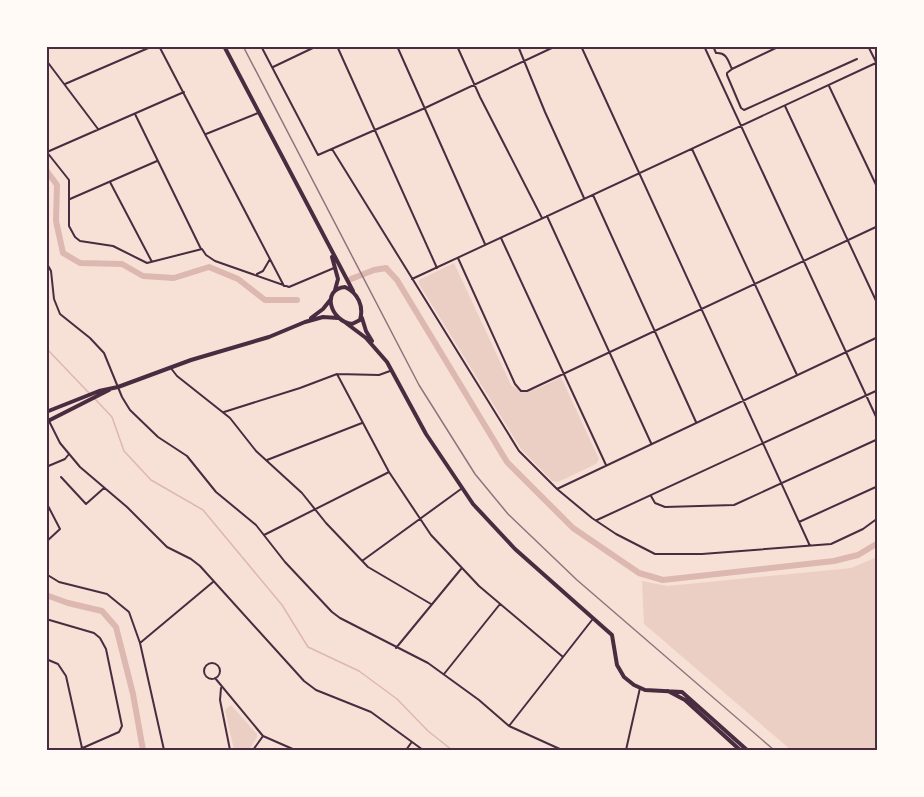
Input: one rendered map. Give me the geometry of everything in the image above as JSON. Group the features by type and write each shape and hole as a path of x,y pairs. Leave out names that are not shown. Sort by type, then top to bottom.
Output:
{"main road":[{"path":"224,46 361,305 366,331 392,370 426,435 461,489 515,549 612,635 618,665 624,677 640,688 679,690 686,694 747,750"},
{"path":"305,322 323,309 335,291 338,279 326,242"},
{"path":"335,291 345,287 353,291"},
{"path":"331,299 331,306 338,318 375,347"},
{"path":"46,413 170,367 269,337 305,322 323,317 338,318"},
{"path":"346,323 357,323 362,317"},
{"path":"49,422 83,400"},
{"path":"668,690 685,700 740,750"}],"street":[{"path":"65,84 153,46"},
{"path":"159,46 284,286"},
{"path":"261,46 317,152 321,155 556,46"},
{"path":"272,67 317,46"},
{"path":"337,46 437,267"},
{"path":"397,46 486,245"},
{"path":"457,46 542,218"},
{"path":"518,46 584,199"},
{"path":"581,46 810,546"},
{"path":"704,46 878,421"},
{"path":"713,46 717,53 725,55 732,69"},
{"path":"780,46 727,73 741,108 744,110 857,59"},
{"path":"412,279 877,64 868,46"},
{"path":"46,60 98,129"},
{"path":"829,86 878,189"},
{"path":"184,92 47,151 69,180 69,226 80,241 113,246 142,262 152,262 202,249"},
{"path":"785,106 878,305"},
{"path":"206,134 258,113"},
{"path":"135,114 202,249 210,258 284,286 293,286 335,267"},
{"path":"332,149 519,451 557,489 596,521 656,554 702,554 810,546 839,541 863,529 878,518"},
{"path":"692,149 797,375"},
{"path":"70,199 157,161"},
{"path":"110,182 152,262"},
{"path":"593,195 696,422"},
{"path":"547,216 651,443"},
{"path":"458,258 515,384 521,391 527,391 878,226"},
{"path":"501,238 606,465"},
{"path":"255,274 263,271 270,259"},
{"path":"46,262 51,271 54,299 60,314 100,348 108,360 130,410 158,437 187,456 216,492 256,525 285,562 332,612 396,648 421,659 479,700 509,726 562,750"},
{"path":"557,489 878,337"},
{"path":"170,367 177,376 224,412 256,451 289,479 316,508 326,523 374,572 431,604"},
{"path":"224,412 337,374 379,375 392,370"},
{"path":"337,374 389,472 431,535 461,568 563,657"},
{"path":"596,521 878,390"},
{"path":"46,413 60,443 80,467 127,507 167,547 196,563 288,666 311,687 371,712 423,750"},
{"path":"267,460 362,423"},
{"path":"651,495 659,506 665,507 729,506 878,439"},
{"path":"46,467 65,459 69,454"},
{"path":"264,535 389,472"},
{"path":"61,477 86,504 104,488"},
{"path":"799,522 878,486"},
{"path":"362,561 461,489"},
{"path":"46,502 60,529 46,542"},
{"path":"396,648 461,568"},
{"path":"46,574 59,582 102,592 129,612 140,644 164,750"},
{"path":"140,644 213,582"},
{"path":"444,674 500,604"},
{"path":"509,726 594,618"},
{"path":"46,620 94,633 106,649 123,726 119,732 78,750"},
{"path":"46,659 58,664 66,676 82,748"},
{"path":"210,663 215,664 219,669 219,674 215,678 208,678 204,674 206,666 210,663"},
{"path":"215,678 263,736 295,750"},
{"path":"221,688 220,700 230,750"},
{"path":"626,750 640,688"},
{"path":"253,750 263,736"},
{"path":"406,750 411,742"},
{"path":"414,750 417,747"}],"shaded area":[{"path":"454,263 511,385 523,390 536,389 561,377 599,459 596,464 558,482 552,481 521,449 419,284 419,280"},
{"path":"877,557 877,750 791,750 644,624 642,581 667,586 851,568"},
{"path":"231,705 257,734 249,750 234,750 225,710"}],"waterway":[{"path":"46,170 57,185 56,221 63,253 80,263 122,264 143,276 174,278 209,267 238,279 265,300 297,300"},
{"path":"351,279 386,268 397,280 507,462 573,528 639,573 663,580 834,561 858,555 878,543"},
{"path":"46,348 89,393"},
{"path":"95,399 112,417 124,451 151,480 203,510 282,605 308,647 359,671 397,699 428,731 452,750"},
{"path":"46,595 102,611 116,627 133,694 143,750"}],"railway":[{"path":"243,46 419,385 475,474 508,514 577,580 774,750"}]}
